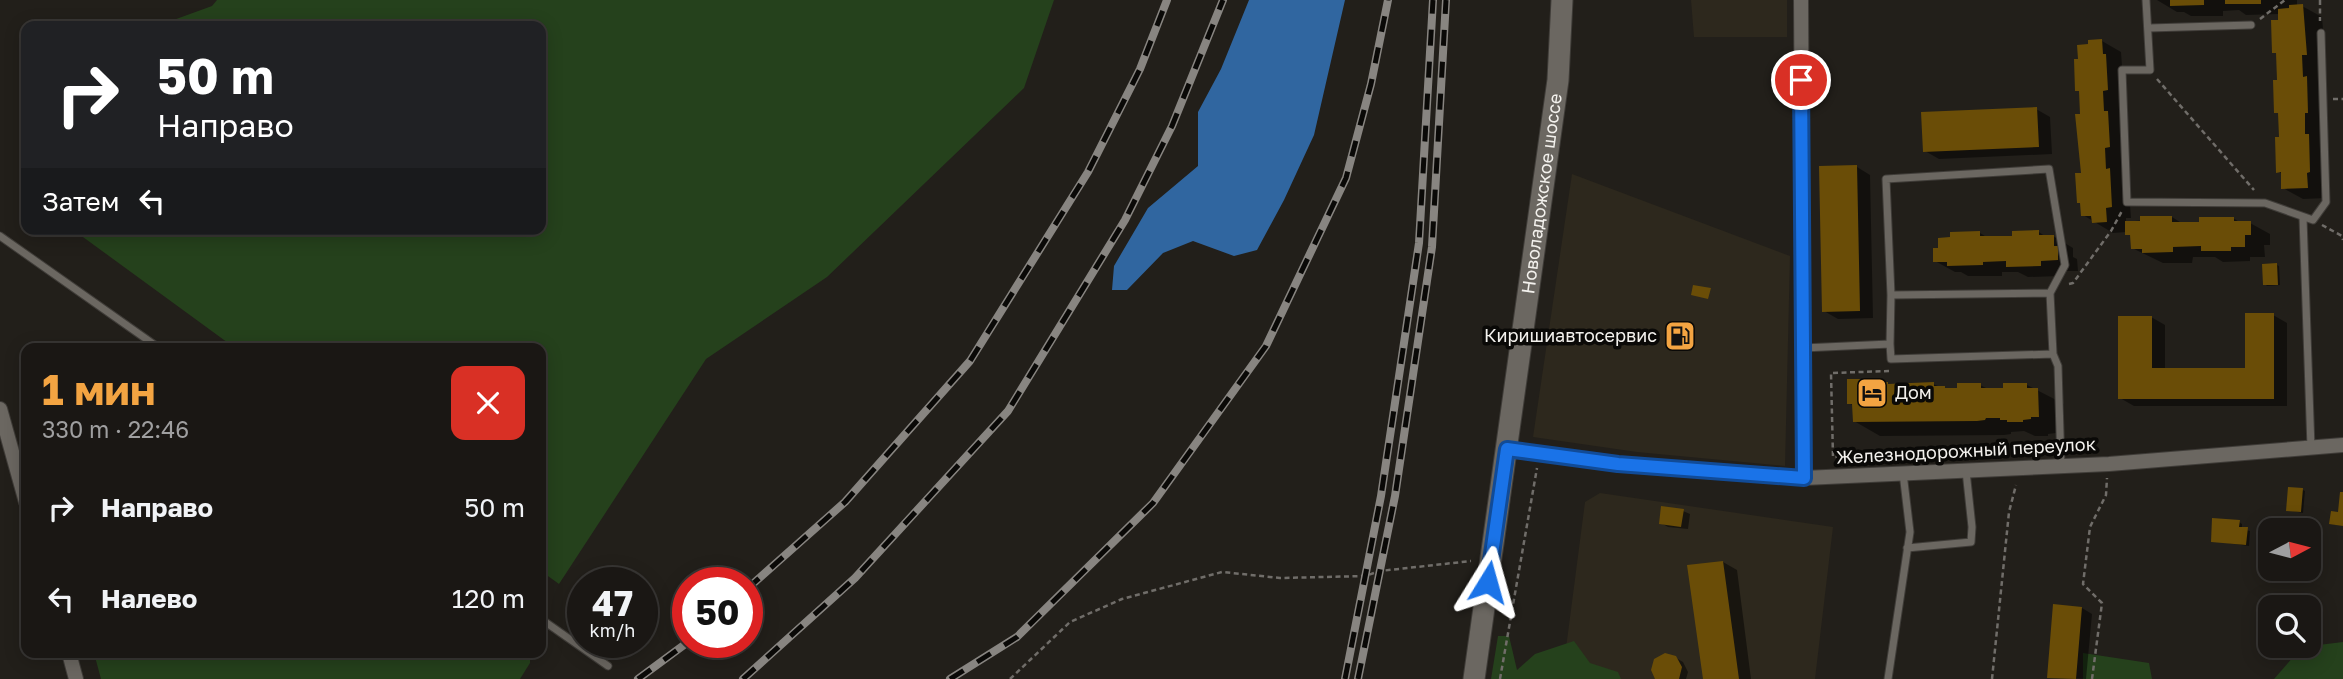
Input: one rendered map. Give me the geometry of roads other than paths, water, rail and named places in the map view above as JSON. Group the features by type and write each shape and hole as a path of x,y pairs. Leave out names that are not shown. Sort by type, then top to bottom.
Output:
{"main road":[{"name":"Новоладожское шоссе","path":"1474,679 1559,80 1562,0"}],"street":[{"path":"1801,0 1804,478"},
{"path":"0,409 21,484"},
{"name":"Железнодорожный переулок","path":"1507,449 1618,464 1804,478 2109,464 2343,445"},
{"path":"70,658 76,679"}],"lane":[{"path":"2146,0 2150,70 2122,70 2127,202 2265,203 2313,220 2326,201 2321,33"},
{"path":"2149,29 2251,25"},
{"path":"2053,354 1891,359 1886,178 2049,169 2064,265 2050,293 2053,354 2058,366 2061,466"},
{"path":"2303,218 2311,448"},
{"path":"0,236 152,343"},
{"path":"1891,295 2050,293"},
{"path":"1803,348 1890,344"},
{"path":"1907,548 1971,542 1966,470"},
{"path":"1888,679 1910,532 1903,474"},
{"path":"546,622 608,666"}],"water":[{"path":"1249,0 1345,0 1314,135 1284,200 1257,250 1234,256 1193,241 1163,253 1127,290 1112,290 1114,266 1148,208 1198,166 1198,112 1221,69"}],"railway":[{"path":"763,575 845,502 970,361 1088,172 1140,69 1167,0"},
{"path":"743,679 855,578 1008,411 1125,220 1172,126 1223,0"},
{"path":"950,679 1017,637 1153,503 1266,346 1346,178 1371,84 1388,0"},
{"path":"1345,679 1381,496 1419,243 1433,0"},
{"path":"1358,679 1395,496 1432,247 1446,0"},
{"path":"638,679 672,654"}],"place":[{"name":"Киришиавтосервис","path":"1680,336"},
{"name":"Дом","path":"1872,393"}]}
